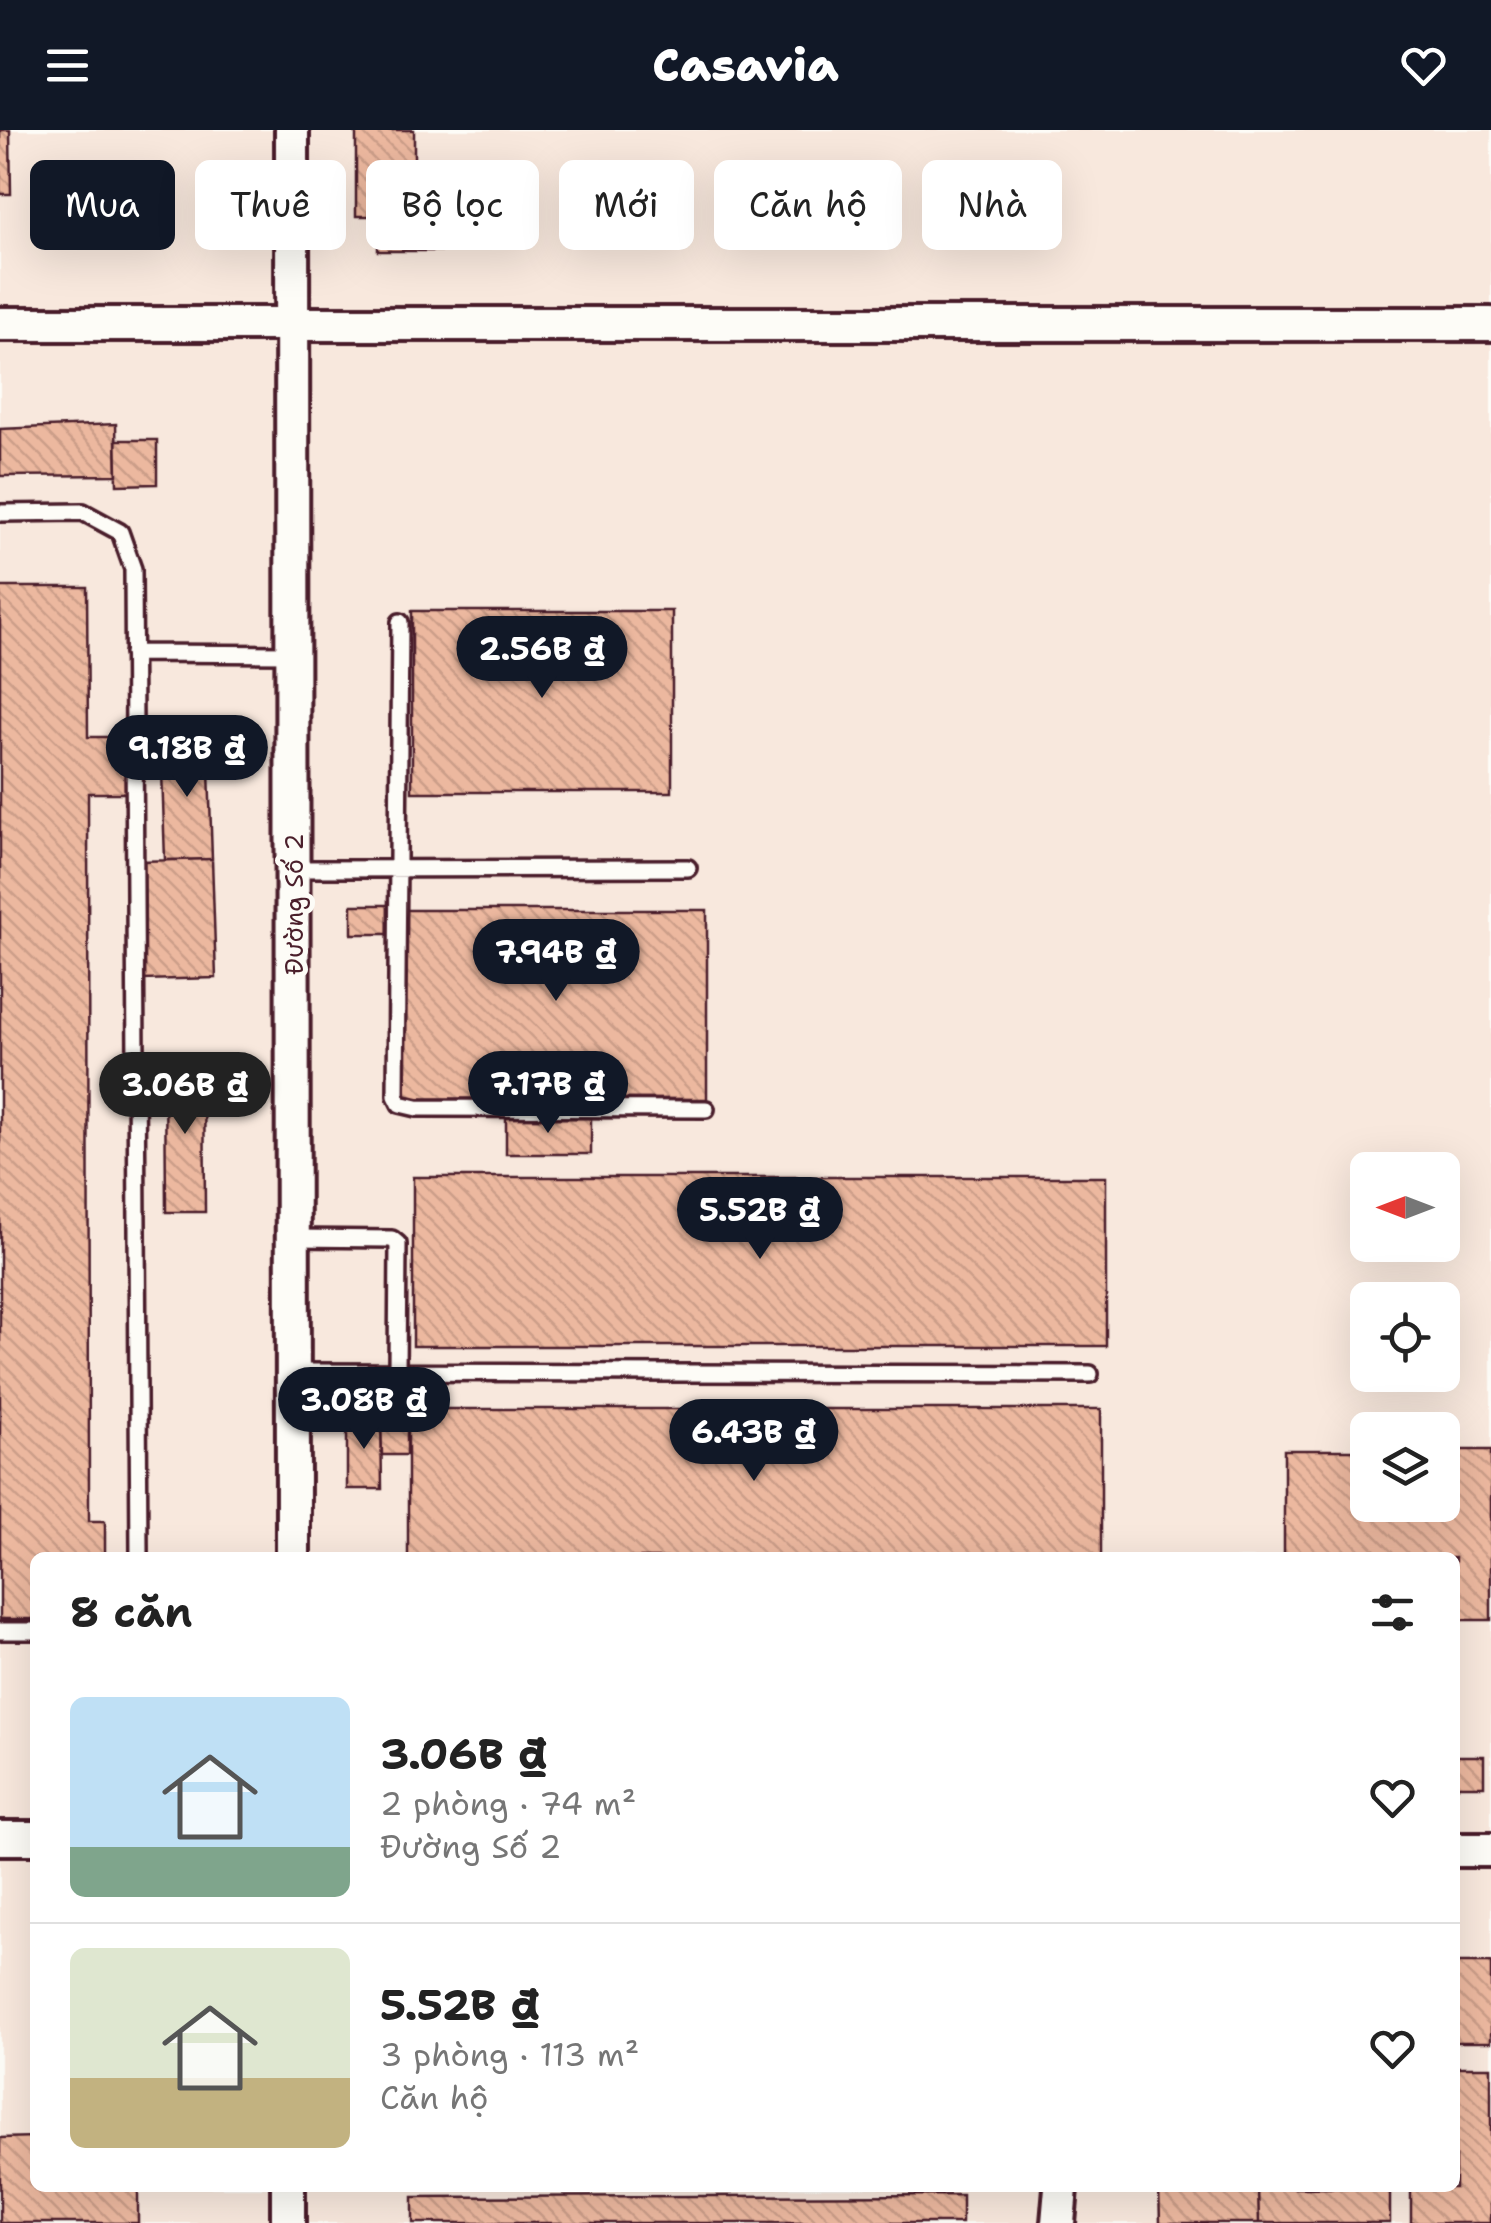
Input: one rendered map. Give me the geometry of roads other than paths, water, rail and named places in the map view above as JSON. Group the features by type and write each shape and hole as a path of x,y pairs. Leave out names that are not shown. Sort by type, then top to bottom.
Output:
{"street":[{"name":"Đường Số 2","path":"292,130 293,1552"},
{"path":"0,324 1491,324"},
{"path":"0,1838 30,1838"},
{"path":"1460,1850 1491,1850"},
{"path":"288,2192 288,2223"},
{"path":"1058,2223 1061,2192"}],"lane":[{"path":"0,513 83,512 120,532 133,569 139,1552"},
{"path":"400,622 396,1096 400,1104 417,1108 706,1109"},
{"path":"134,653 294,654"},
{"path":"294,869 688,868"},
{"path":"293,1238 392,1239 398,1244 401,1249 397,1372"},
{"path":"293,1372 1090,1374"},
{"path":"0,1632 30,1631"}]}
